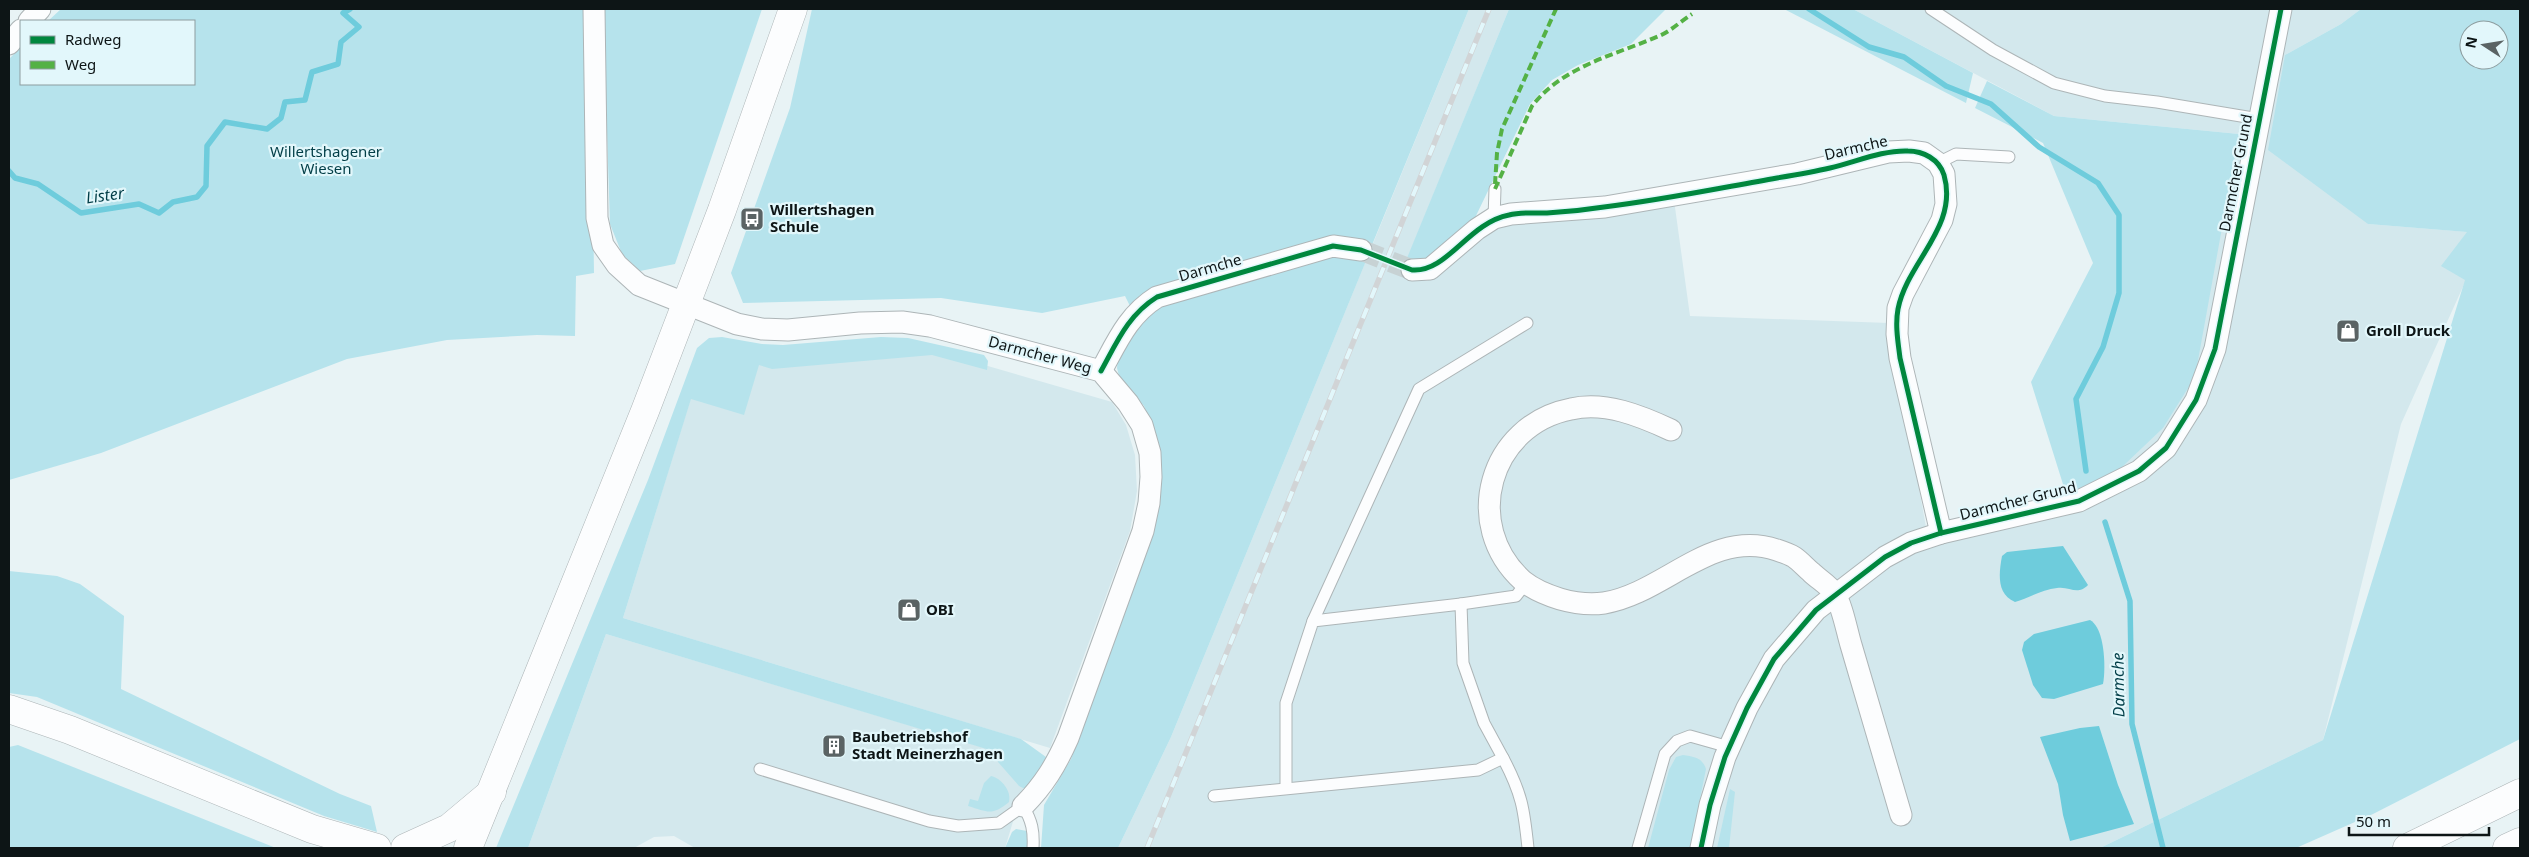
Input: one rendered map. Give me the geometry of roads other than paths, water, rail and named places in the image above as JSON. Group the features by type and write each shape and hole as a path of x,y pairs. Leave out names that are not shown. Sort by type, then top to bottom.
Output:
{"main road":[{"path":"468,848 686,304 725,202 792,9"},
{"path":"9,709 70,730 312,829 377,848"},
{"path":"9,729 33,731 88,749 317,848"},
{"path":"405,848 449,828 492,792"},
{"path":"2407,848 2520,793"},
{"path":"2507,848 2520,842"}],"street":[{"path":"30,20 40,9"},
{"name":"Darmcher Weg","path":"594,9 597,218 603,245 617,265 639,285 737,324 762,329 788,330 860,323 902,322 930,326 1101,371 1128,403 1142,425 1150,453 1151,476 1149,503 1135,558 1056,766 1043,785 1023,806"},
{"name":"Darmcher Grund","path":"1701,848 1710,805 1728,747 1764,674 1796,631 1835,594 1885,557 1912,543 1941,533 2079,501 2139,471 2166,448 2196,400 2214,349 2281,9"},
{"path":"9,44 20,31"},
{"name":"Darmche","path":"1412,270 1430,269 1476,228 1494,218 1510,214 1605,207 1796,174 1888,152 1909,151 1924,154 1938,163"},
{"path":"1938,163 1944,174 1946,204 1942,220 1903,294 1898,308 1897,334 1900,358 1941,533"},
{"name":"Darmche","path":"1101,371 1126,327 1141,307 1157,297 1333,246 1361,250"},
{"path":"1671,430 1639,416 1601,407 1572,408 1543,418 1519,436 1494,475 1488,506 1494,540 1512,570 1526,583 1549,595 1574,603 1604,603 1631,594 1727,547 1760,545 1793,556 1835,594 1901,815"}],"lane":[{"path":"1931,9 1993,50 2054,83 2105,96 2157,102 2259,119"},
{"path":"1938,163 1946,157 1956,154 2009,157"},
{"path":"1494,218 1495,189"},
{"path":"1286,788 1286,703 1313,621 1419,389 1527,323"},
{"path":"1313,621 1516,596 1526,583"},
{"path":"1460,604 1464,663 1484,723 1517,786 1523,805 1528,848"},
{"path":"1638,848 1665,754 1677,741 1690,736 1728,747"},
{"path":"1214,796 1478,770 1502,758"},
{"path":"760,770 929,821 958,826 1000,823 1023,806 1032,820 1034,832 1033,848"}],"water":[{"path":"2063,546 2088,585 2080,590 2052,589 2015,602 2005,594 2000,582 2002,556 2007,552"},
{"path":"2090,620 2099,631 2103,649 2103,684 2054,699 2042,698 2033,685 2022,650 2024,642 2034,634"},
{"path":"2099,726 2118,785 2134,824 2070,841 2058,784 2040,737 2080,728"}],"waterway":[{"name":"Lister","path":"9,171 15,178 38,184 81,213 139,204 159,213 173,202 197,197 206,186 207,146 225,122 267,129 281,118 285,102 305,100 312,72 338,64 341,42 359,27 343,13 350,9"},
{"name":"Darmche","path":"1809,9 1869,47 1904,57 1946,86 1991,104 2039,147 2098,183 2119,215 2119,293 2103,347 2076,399 2086,471"},
{"name":"Darmche","path":"2105,522 2130,601 2132,724 2163,848"}],"tunnel":[{"path":"1361,250 1412,270"}],"railway":[{"path":"1147,848 1489,9"}],"place":[{"name":"Willertshagen Schule","path":"752,219"},
{"name":"Groll Druck","path":"2348,331"},
{"name":"OBI","path":"909,610"},
{"name":"Baubetriebshof Stadt Meinerzhagen","path":"834,746"}],"park label":[{"name":"Willertshagener Wiesen","path":"326,160"}]}
